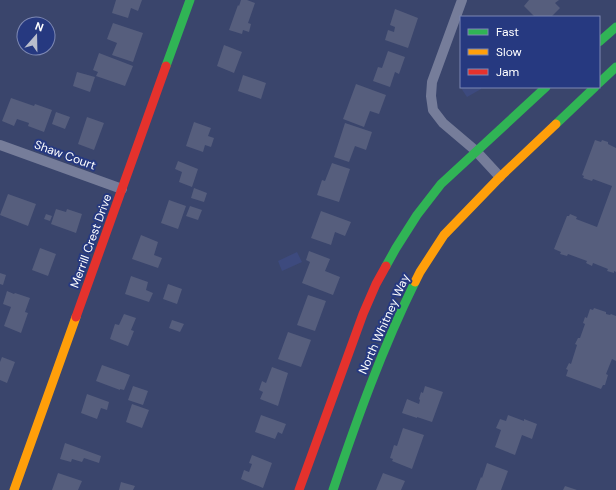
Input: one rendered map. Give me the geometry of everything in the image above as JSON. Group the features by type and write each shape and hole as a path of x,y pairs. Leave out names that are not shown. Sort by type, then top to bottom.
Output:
{"main road":[{"name":"Merrill Crest Drive","path":"14,490 190,0"},
{"path":"600,41 616,27"},
{"path":"600,82 616,67"},
{"name":"North Whitney Way","path":"299,490 363,314 376,284 396,248 417,215 441,184 545,88"},
{"name":"North Whitney Way","path":"332,490 373,377 398,317 420,272 444,235 500,177 594,88"}],"street":[{"path":"462,0 432,82 431,96 433,110 443,123 476,151 500,177"},
{"name":"Shaw Court","path":"0,145 122,189"}],"water":[{"path":"461,88 481,88 481,89 467,97"},
{"path":"297,252 302,262 282,271 278,261"}],"building":[{"path":"116,0 142,0 138,11 131,8 128,18 112,13"},
{"path":"241,0 247,0 255,3 248,23 251,24 249,32 243,30 242,34 229,30"},
{"path":"529,0 559,0 555,3 560,8 552,16 534,16 524,6"},
{"path":"395,9 418,18 408,48 385,40 388,30 394,32 395,27 390,25"},
{"path":"113,23 143,33 133,62 112,55 117,43 107,39"},
{"path":"224,45 242,52 234,73 217,66"},
{"path":"388,51 405,57 399,74 395,72 390,87 373,81 378,67 382,68"},
{"path":"99,53 133,66 125,86 96,76 98,72 93,70"},
{"path":"77,72 95,77 90,92 73,86"},
{"path":"243,75 266,83 261,99 238,91"},
{"path":"356,84 386,95 379,114 370,111 364,127 343,119"},
{"path":"11,98 34,106 35,104 52,110 44,132 28,126 29,123 17,119 14,126 2,121"},
{"path":"56,112 70,117 65,129 52,124"},
{"path":"87,117 104,123 94,150 78,144"},
{"path":"194,122 211,128 208,136 214,138 211,147 205,145 203,152 186,146"},
{"path":"345,123 372,132 366,150 355,146 349,162 334,157"},
{"path":"595,140 608,142 608,144 616,148 616,272 614,271 614,273 607,271 608,269 593,263 592,266 586,263 587,261 568,254 567,256 560,254 561,252 554,249 567,216 570,214 577,217 576,219 597,227 612,186 593,179 592,181 583,178 584,176 582,175"},
{"path":"178,161 198,169 192,187 179,182 182,172 175,169"},
{"path":"332,163 350,169 339,202 317,195 322,180 325,181"},
{"path":"194,188 207,193 204,202 191,198"},
{"path":"8,194 36,204 28,226 0,215"},
{"path":"169,200 186,206 178,229 161,223"},
{"path":"190,206 202,210 198,220 186,216"},
{"path":"56,209 66,212 67,209 82,214 76,233 51,224"},
{"path":"321,211 351,222 345,236 335,232 331,245 311,238"},
{"path":"46,214 52,216 50,221 44,219"},
{"path":"141,235 158,242 154,255 162,258 158,268 132,259"},
{"path":"40,248 56,254 48,276 32,270"},
{"path":"309,251 330,259 325,271 340,277 333,295 302,283 310,262 306,260"},
{"path":"0,273 6,275 3,285 0,284"},
{"path":"131,276 148,282 146,290 153,293 149,302 125,294"},
{"path":"168,284 182,289 177,304 163,299"},
{"path":"7,291 30,298 25,312 28,313 21,333 4,326 11,307 3,304"},
{"path":"308,295 326,301 315,331 297,325"},
{"path":"594,308 606,312 606,314 616,316 616,361 612,359 606,374 608,375 605,385 603,385 601,389 566,376 568,370 566,369 569,363 571,364 577,345 575,344 578,338 580,338 585,324 583,323 585,317 587,318 590,309 593,310"},
{"path":"124,314 136,318 131,330 134,331 128,346 110,339 115,324 119,325"},
{"path":"172,320 184,324 180,332 169,328"},
{"path":"288,332 311,340 301,367 278,359"},
{"path":"2,357 15,362 7,383 0,380 0,362"},
{"path":"102,365 130,375 124,390 120,390 96,381"},
{"path":"272,367 288,373 278,406 260,399 263,392 259,390 262,381 266,383"},
{"path":"133,386 148,391 143,405 128,400"},
{"path":"425,386 443,392 432,422 402,413 407,399 419,404 421,392 423,393"},
{"path":"87,394 109,402 107,410 101,408 97,419 81,413"},
{"path":"132,404 149,410 142,428 126,422"},
{"path":"261,415 286,424 282,434 278,432 275,439 255,432"},
{"path":"508,415 537,424 532,439 522,435 515,455 495,447 501,430 496,428 500,419 506,421"},
{"path":"403,428 424,435 412,469 392,461 393,459 390,458 394,445 397,446"},
{"path":"65,443 101,456 99,463 84,458 82,462 72,459 71,462 60,459"},
{"path":"252,455 272,463 263,488 241,479 244,470 249,472 252,464 249,463"},
{"path":"487,463 508,471 501,490 476,490"},
{"path":"58,473 82,481 78,490 52,490"},
{"path":"383,473 405,481 401,490 376,490"},
{"path":"121,482 135,486 133,490 119,490"},
{"path":"565,486 577,490 563,490"}],"traffic: fast":[{"path":"166,66 190,0"},
{"path":"600,41 616,27"},
{"path":"600,82 616,67"},
{"path":"386,266 417,215 441,184 545,88"},
{"path":"556,124 594,88"},
{"path":"333,490 371,384 415,282"}],"traffic: slow":[{"path":"415,282 444,235 500,177 556,124"},
{"path":"14,490 76,317"}],"traffic: jam":[{"path":"76,317 166,66"},
{"path":"299,490 363,314 376,284 386,266"}]}
